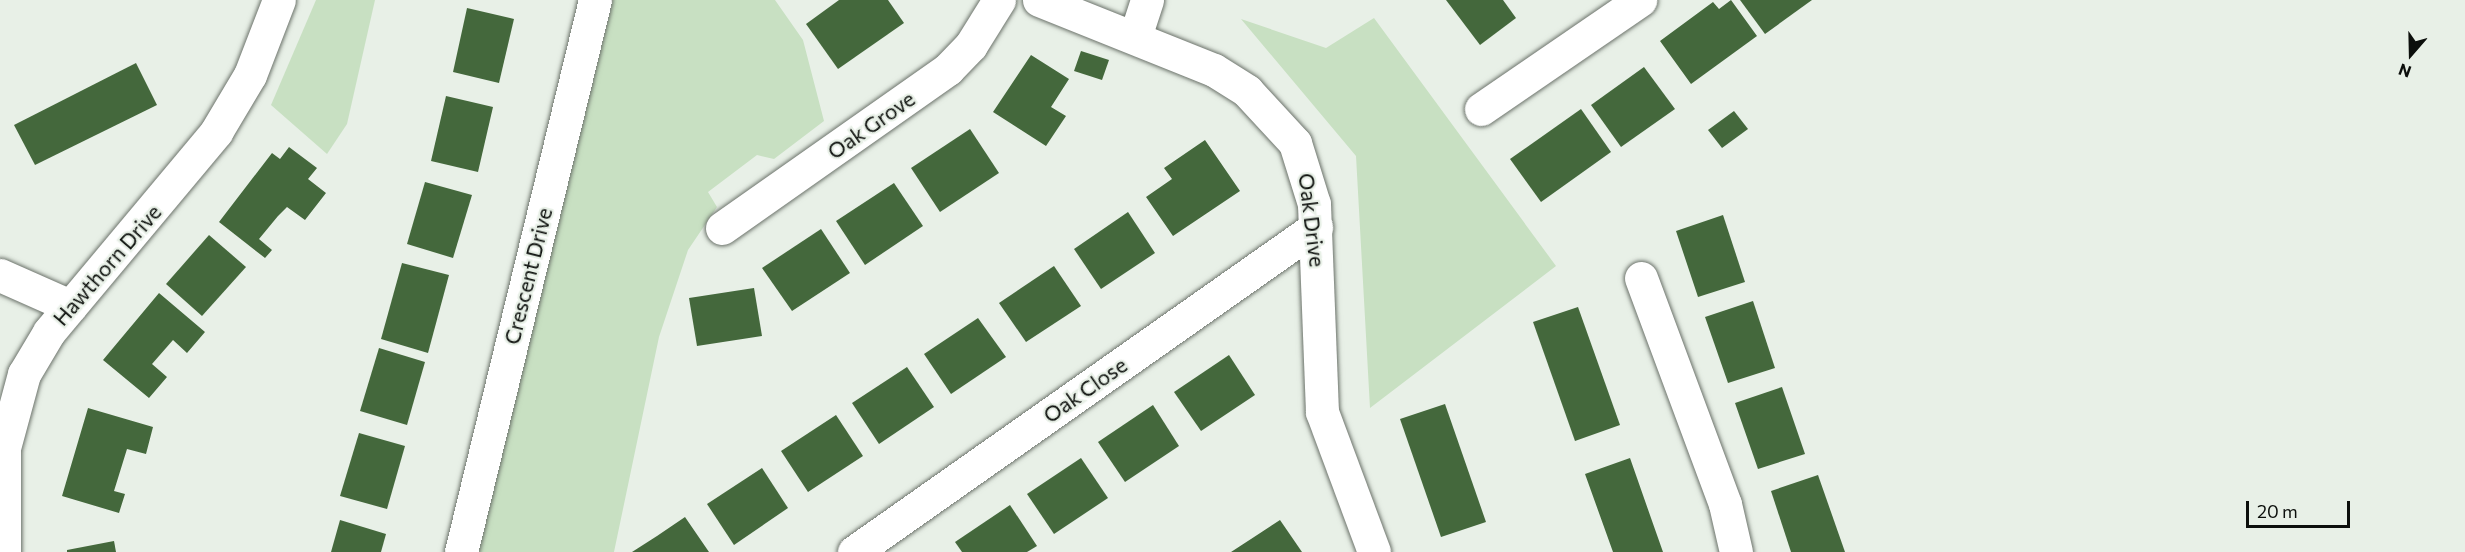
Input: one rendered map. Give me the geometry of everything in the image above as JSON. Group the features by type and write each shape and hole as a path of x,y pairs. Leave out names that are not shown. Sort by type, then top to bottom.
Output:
{"street":[{"name":"Hawthorn Drive","path":"4,552 9,421 36,352 70,306 216,132 250,75 279,0"},
{"name":"Crescent Drive","path":"461,552 595,0"},
{"name":"Oak Grove","path":"722,228 941,75 972,45 999,0"},
{"name":"Oak Drive","path":"1039,0 1214,70 1267,109 1302,156 1316,227 1322,412 1374,552"},
{"path":"1136,37 1147,0"},
{"path":"1481,109 1640,0"},
{"name":"Oak Close","path":"854,552 1316,227"},
{"path":"0,275 70,306"},
{"path":"1641,278 1725,504 1736,552"}],"green space":[{"path":"316,0 375,0 347,124 327,154 271,105"},
{"path":"613,0 775,0 803,40 824,121 774,159 757,155 708,192 717,207 688,250 659,337 614,552 477,552"},
{"path":"1374,18 1556,266 1370,408 1356,156 1241,19 1326,48"}],"building":[{"path":"839,0 888,0 904,23 838,69 806,24"},
{"path":"1446,0 1503,0 1516,18 1480,45"},
{"path":"1731,0 1757,36 1691,84 1660,41 1713,2 1719,9"},
{"path":"1740,0 1812,0 1765,34"},
{"path":"467,8 514,19 499,83 453,72"},
{"path":"1081,51 1109,60 1102,80 1074,71"},
{"path":"1031,55 1069,79 1051,107 1066,116 1046,146 993,112"},
{"path":"136,63 157,105 35,165 14,125"},
{"path":"1644,67 1675,109 1621,147 1591,105"},
{"path":"446,96 493,107 478,172 431,161"},
{"path":"1581,109 1611,152 1541,202 1510,159"},
{"path":"1734,111 1748,129 1722,148 1708,130"},
{"path":"970,129 999,173 940,212 911,168"},
{"path":"1205,140 1240,191 1173,236 1146,197 1172,179 1164,168"},
{"path":"289,147 317,168 308,179 326,193 305,220 287,207 278,216 259,239 272,250 265,258 219,222 272,153 280,159"},
{"path":"425,182 472,195 453,258 407,244"},
{"path":"894,183 923,226 865,265 836,221"},
{"path":"1128,212 1155,253 1101,289 1074,249"},
{"path":"1723,215 1745,282 1698,297 1676,231"},
{"path":"821,229 850,273 792,311 762,268"},
{"path":"209,235 246,267 202,316 166,284"},
{"path":"402,263 449,275 428,353 381,339"},
{"path":"1054,266 1081,306 1026,342 999,303"},
{"path":"754,288 762,336 697,346 689,298"},
{"path":"159,293 205,332 187,353 173,340 152,364 167,377 149,398 103,360"},
{"path":"1753,301 1775,368 1728,383 1705,317"},
{"path":"1578,307 1620,425 1575,441 1533,322"},
{"path":"978,318 1006,357 951,394 924,354"},
{"path":"379,348 425,362 407,425 360,411"},
{"path":"1229,355 1255,395 1201,431 1174,392"},
{"path":"907,367 934,407 879,444 852,403"},
{"path":"1782,387 1805,454 1758,469 1735,403"},
{"path":"1445,404 1486,522 1441,537 1400,419"},
{"path":"1153,405 1179,446 1125,482 1098,442"},
{"path":"88,408 153,427 146,454 127,449 114,491 125,494 119,513 62,496"},
{"path":"836,415 863,456 808,492 781,451"},
{"path":"359,433 405,446 387,509 340,496"},
{"path":"1081,458 1108,498 1054,534 1027,494"},
{"path":"1630,458 1663,552 1613,552 1585,474"},
{"path":"762,468 788,508 734,545 707,504"},
{"path":"1818,475 1845,552 1791,552 1771,491"},
{"path":"1010,505 1037,546 1027,552 962,552 955,542"},
{"path":"685,517 709,552 632,552 657,536"},
{"path":"340,520 386,534 381,552 331,552"},
{"path":"1280,520 1302,552 1231,552 1251,539"},
{"path":"114,541 116,552 67,552 67,550"}]}
